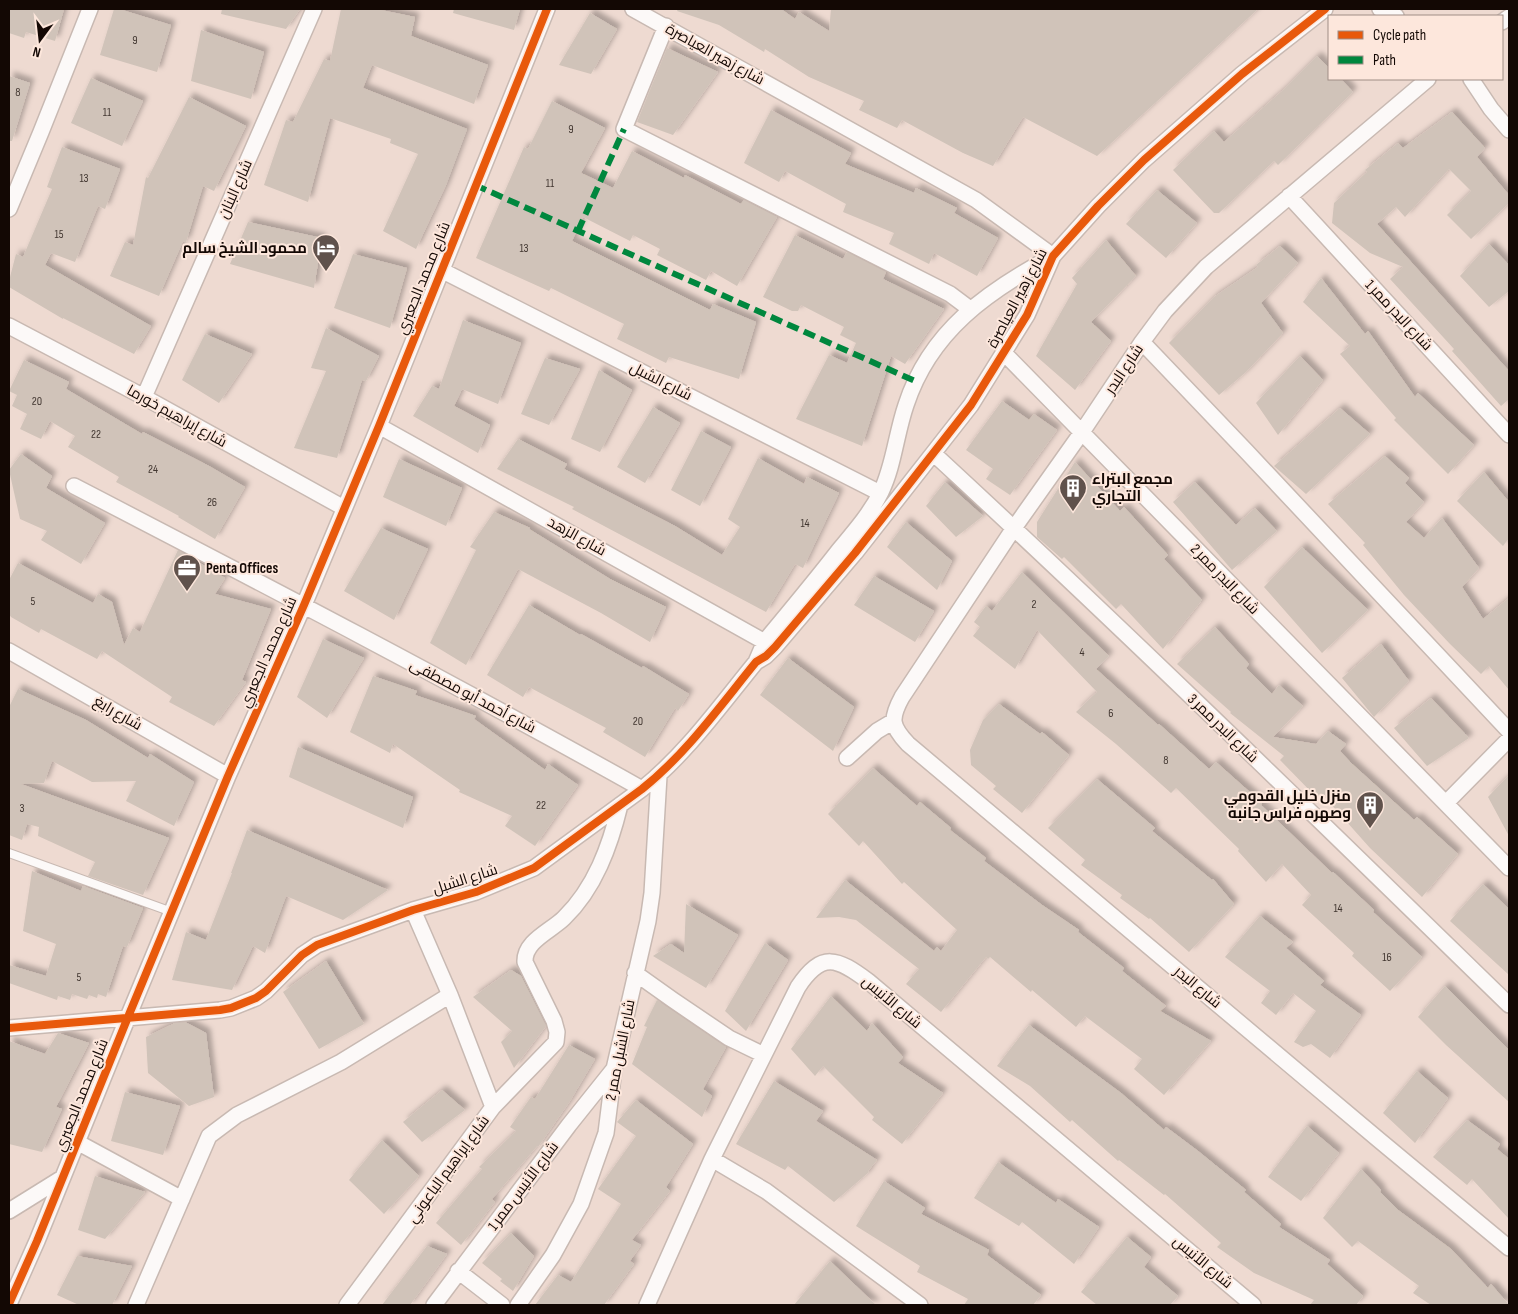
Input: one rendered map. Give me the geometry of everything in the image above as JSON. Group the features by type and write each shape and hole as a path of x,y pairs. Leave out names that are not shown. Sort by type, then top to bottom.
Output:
{"street":[{"path":"9,209 90,9"},
{"name":"شارع البنان","path":"144,397 314,9"},
{"name":"شارع محمد الجعبري","path":"15,1302 62,1178 128,1017 228,776 304,605 547,9"},
{"name":"شارع زهير العياصرة","path":"632,9 666,26 976,200 1054,256"},
{"name":"شارع زهير العياصرة","path":"756,662 850,548 934,454 971,405 1027,315 1054,256 1098,206 1144,160 1242,74 1325,9"},
{"path":"1380,9 1394,15"},
{"path":"666,26 624,129 950,294 970,309"},
{"name":"شارع البدر","path":"1427,80 1206,267 1165,311 1014,528 902,697 895,709 892,722 898,734 908,744 1509,1248"},
{"path":"1472,80 1491,109 1509,130"},
{"name":"شارع البدر ممر 1","path":"1289,196 1509,435"},
{"name":"شارع زهير العياصرة","path":"850,548 880,493 892,462 900,424 915,381 939,342 970,309 1010,280 1054,256"},
{"name":"شارع الشبل","path":"441,270 880,493"},
{"name":"شارع إبراهيم خورما","path":"9,326 144,397 344,508"},
{"path":"1142,342 1248,452 1509,731"},
{"name":"شارع البدر ممر 2","path":"1004,353 1509,868"},
{"name":"شارع الزهد","path":"378,426 770,644"},
{"name":"شارع البدر ممر 3","path":"934,454 1271,774 1509,1006"},
{"name":"شارع أحمد أبو مصطفى","path":"74,486 304,605 642,789"},
{"name":"شارع رابغ","path":"9,651 228,776"},
{"name":"شارع الشبل","path":"9,1028 220,1010 246,1003 266,991 302,955 317,945 413,910 476,892 534,868 659,776 691,741 756,662"},
{"path":"847,758 877,731 892,722"},
{"path":"1446,803 1509,739"},
{"name":"شارع الشبل ممر 2","path":"518,1305 553,1255 581,1204 606,1133 614,1069 648,921 652,893 659,776"},
{"path":"493,1107 556,1042 557,1032 554,1021 525,962 525,956 531,946 564,918 584,894 606,852 620,806"},
{"name":"شارع إبراهيم الباعوني","path":"347,1305 493,1107 450,995 413,910"},
{"name":"شارع الأنيس","path":"647,1305 712,1160 798,987 805,976 816,966 828,962 839,962 868,981 1253,1305"},
{"path":"636,973 729,1038 764,1054"},
{"path":"136,1305 209,1136 237,1115 341,1062 450,995"},
{"name":"شارع الأنيس ممر 1","path":"434,1305 458,1271 614,1069"},
{"path":"77,1142 182,1199"},
{"path":"712,1160 766,1192 920,1305"},
{"path":"9,1210 62,1178"},
{"path":"458,1271 502,1305"}],"lane":[{"path":"9,853 172,912"}],"building":[{"path":"9,9 64,9 55,41 26,32 24,38 9,33"},
{"path":"114,9 171,25 157,72 100,55"},
{"path":"222,9 300,9 286,29 221,14"},
{"path":"341,9 376,9 415,17 411,36 488,65 474,104 372,65 363,88 467,129 446,185 416,249 383,231 418,154 390,143 391,139 330,118 308,202 264,185 286,120 293,122 324,59 330,61"},
{"path":"454,9 520,9 514,30 453,13"},
{"path":"678,9 781,9 795,19 799,12 829,31 831,9 1258,9 1097,156 1023,117 993,166 963,153 902,120 897,128 859,110 864,101 809,77 765,49 764,52 719,25 677,11"},
{"path":"590,13 617,29 591,74 559,65"},
{"path":"201,30 264,52 251,99 191,81"},
{"path":"667,48 718,72 673,135 637,122"},
{"path":"1317,56 1328,67 1328,80 1342,80 1353,92 1278,165 1274,161 1219,213 1214,213 1173,170 1214,131 1224,142 1282,91"},
{"path":"9,76 30,83 12,141 9,141"},
{"path":"91,78 143,101 122,146 71,123"},
{"path":"189,97 246,126 214,191 203,186 186,242 183,241 159,296 110,276 125,242 133,245 146,177 148,178"},
{"path":"552,101 605,128 581,173 613,188 632,151 684,178 685,175 741,204 744,200 777,217 737,286 711,271 706,280 657,255 660,249 633,235 630,241 583,217 572,241 710,310 713,304 756,322 739,379 669,357 666,363 617,339 624,324 551,288 549,291 476,258 524,147 528,149"},
{"path":"771,110 851,153 845,164 914,193 916,188 957,208 954,213 998,238 977,276 934,253 929,264 889,244 894,233 843,212 846,204 785,171 779,182 744,163"},
{"path":"1452,112 1485,148 1477,157 1509,195 1509,203 1471,239 1447,215 1471,191 1449,169 1405,217 1396,207 1377,224 1509,371 1509,399 1501,406 1452,351 1454,349 1390,279 1403,267 1370,253 1332,223 1334,203 1367,172 1365,170 1398,143 1403,148"},
{"path":"62,147 120,169 105,209 98,206 75,262 51,253 45,265 151,326 134,354 63,319 9,287 16,254 23,257 52,189 47,187"},
{"path":"1157,190 1197,223 1166,258 1126,224"},
{"path":"248,222 322,238 314,288 230,264"},
{"path":"795,235 843,259 847,252 886,272 883,279 944,309 905,364 891,356 862,446 796,419 829,355 847,363 856,343 840,335 844,327 801,305 798,311 792,311 763,297"},
{"path":"1106,240 1136,276 1091,322 1111,341 1075,390 1036,356 1077,284 1072,278"},
{"path":"1489,244 1509,265 1509,291 1489,307 1460,276"},
{"path":"1280,246 1298,263 1261,303 1283,333 1246,372 1219,395 1169,343 1214,297 1258,267 1256,265"},
{"path":"353,254 407,268 390,328 334,308"},
{"path":"1321,278 1365,334 1368,331 1415,397 1418,393 1474,445 1448,474 1394,420 1396,418 1340,354 1350,346 1303,302"},
{"path":"463,320 521,343 498,404 462,389 454,406 490,425 478,453 413,416 432,386 439,389"},
{"path":"326,328 379,356 366,381 362,380 337,458 294,448 326,371 311,368"},
{"path":"205,334 252,354 219,403 182,380"},
{"path":"1300,356 1323,380 1278,435 1256,403"},
{"path":"545,358 580,369 549,425 521,414"},
{"path":"24,360 69,382 66,389 142,434 143,432 245,487 215,539 179,516 116,482 119,477 68,447 75,436 50,421 41,439 20,429 27,414 12,406 17,395 9,391"},
{"path":"599,370 632,390 600,452 571,439"},
{"path":"1002,401 1029,420 1034,414 1057,430 1010,495 986,479 993,469 966,450"},
{"path":"653,407 680,423 645,483 617,467"},
{"path":"1340,408 1370,434 1306,494 1274,466"},
{"path":"701,431 731,447 700,506 671,490"},
{"path":"518,439 567,464 564,469 675,526 722,555 740,527 728,519 758,458 804,484 807,477 839,493 803,568 795,564 766,612 572,509 574,507 497,469"},
{"path":"21,454 52,476 46,488 105,523 81,564 41,540 47,531 20,519 9,470"},
{"path":"1385,456 1409,478 1405,483 1424,502 1406,522 1424,538 1442,518 1479,568 1462,587 1483,619 1509,598 1509,690 1489,666 1481,674 1450,644 1404,595 1363,545 1365,543 1328,504"},
{"path":"399,459 462,488 446,526 383,497"},
{"path":"1075,462 1120,511 1124,507 1168,555 1164,559 1202,600 1163,649 1121,604 1116,609 1064,557 1062,559 1037,537 1037,522"},
{"path":"1484,472 1509,502 1509,538 1503,546 1457,501"},
{"path":"945,482 983,516 956,537 926,506"},
{"path":"1195,482 1236,525 1255,508 1277,531 1232,570 1173,502"},
{"path":"494,512 530,528 610,579 666,607 650,642 601,613 518,569 466,665 430,643 476,550 470,547"},
{"path":"906,522 952,561 937,590 887,547"},
{"path":"381,528 428,549 394,620 344,591"},
{"path":"1302,547 1368,610 1322,653 1264,587"},
{"path":"178,550 225,578 215,594 271,609 242,680 246,682 214,726 169,702 172,697 102,651 97,659 41,629 39,633 9,614 9,580 18,563 93,603 98,594 112,602 124,645 133,628 140,632"},
{"path":"1022,572 1109,656 1096,669 1209,769 1216,762 1262,803 1261,805 1422,957 1390,991 1352,956 1354,953 1302,905 1311,895 1282,864 1266,882 1238,851 1239,849 1176,788 1171,793 1116,744 1076,712 1097,692 1037,630 1015,669 973,636 980,627 974,622 986,606 992,611"},
{"path":"874,576 934,611 915,642 854,605"},
{"path":"529,605 580,635 642,668 643,666 689,694 678,711 675,708 645,757 603,732 606,728 529,687 523,697 487,675"},
{"path":"1215,627 1249,664 1246,668 1272,694 1279,685 1303,706 1273,737 1316,744 1328,731 1346,744 1340,751 1351,763 1414,820 1417,817 1458,854 1422,897 1370,848 1321,793 1317,798 1280,760 1284,756 1230,713 1177,664"},
{"path":"323,639 364,658 327,718 297,697"},
{"path":"1381,644 1409,681 1374,717 1342,678"},
{"path":"788,658 854,707 833,751 760,695"},
{"path":"373,676 417,691 415,695 476,716 474,719 545,770 548,764 578,785 535,846 505,826 512,816 459,792 460,790 393,744 390,753 350,732"},
{"path":"18,689 86,720 148,758 150,754 194,782 174,826 126,801 136,781 92,782 52,761 44,783 21,784 169,838 143,895 88,876 95,862 38,836 39,827 27,824 22,840 9,835 9,707"},
{"path":"1431,698 1469,738 1427,766 1394,728"},
{"path":"999,704 1040,734 1042,732 1069,755 1022,813 993,789 996,786 971,765 970,750 983,720"},
{"path":"298,747 413,797 403,828 289,777"},
{"path":"873,768 917,806 920,802 951,828 950,830 986,858 984,861 1042,905 1079,930 1078,932 1124,968 1122,971 1166,1006 1160,1011 1211,1041 1164,1095 1134,1069 1142,1059 1085,1016 1076,1027 990,957 988,959 986,957 941,1012 906,984 919,969 856,920 839,917 816,918 845,880 934,951 937,947 941,951 957,930 904,882 902,884 863,841 859,846 828,814"},
{"path":"1509,775 1509,836 1488,797"},
{"path":"1097,779 1155,828 1152,831 1213,879 1234,904 1189,952 1150,918 1120,898 1122,895 1081,865 1085,860 1048,828"},
{"path":"247,830 388,890 343,920 286,896 265,953 253,946 232,990 172,980 186,932 206,940"},
{"path":"32,871 81,891 83,886 143,908 127,947 123,946 106,997 98,994 97,998 89,995 87,999 72,994 70,1000 58,996 57,1000 9,983 9,965 46,976 56,944 23,931"},
{"path":"1483,884 1509,909 1509,975 1450,921"},
{"path":"686,904 738,935 706,988 653,956 671,944 684,953"},
{"path":"1260,916 1293,942 1286,948 1324,981 1320,985 1361,1015 1330,1058 1311,1044 1303,1047 1294,1042 1316,1011 1293,993 1276,1015 1261,1003 1270,991 1225,957"},
{"path":"765,943 788,960 746,1031 725,1011"},
{"path":"326,961 364,1024 319,1049 283,992"},
{"path":"511,970 521,976 546,1026 514,1068 501,1042 512,1031 473,997"},
{"path":"1445,986 1509,1050 1509,1102 1418,1017"},
{"path":"831,996 867,1031 872,1023 903,1057 898,1063 943,1093 902,1144 872,1120 874,1117 823,1066 815,1076 791,1049"},
{"path":"657,1000 726,1047 703,1089 712,1096 702,1117 632,1064 647,1027 644,1026"},
{"path":"185,1022 206,1033 214,1097 189,1106 148,1073 146,1037 175,1023"},
{"path":"1029,1025 1121,1093 1164,1130 1166,1127 1198,1151 1246,1190 1244,1192 1281,1224 1279,1227 1330,1260 1327,1264 1363,1296 1356,1305 1310,1305 1314,1300 1254,1273 1217,1247 1221,1243 1165,1194 1118,1161 1030,1086 997,1066"},
{"path":"58,1033 89,1043 56,1107 62,1109 42,1152 9,1144 9,1041 45,1054"},
{"path":"569,1045 595,1059 570,1101 538,1147 492,1199 495,1202 461,1245 436,1223 482,1169 479,1167 516,1131 510,1127 531,1097 535,1099"},
{"path":"1417,1071 1448,1098 1415,1143 1383,1113"},
{"path":"774,1081 823,1111 816,1121 877,1160 869,1172 834,1202 788,1166 785,1170 736,1144"},
{"path":"442,1090 465,1110 422,1142 403,1122"},
{"path":"125,1092 180,1106 163,1155 111,1141"},
{"path":"636,1100 693,1144 666,1187 670,1191 632,1240 641,1245 630,1261 634,1264 604,1305 535,1305 558,1275 571,1282 621,1204 598,1189 636,1136 617,1122"},
{"path":"1467,1120 1500,1144 1497,1149 1509,1159 1509,1219 1472,1179 1467,1185 1433,1157"},
{"path":"1307,1126 1339,1153 1301,1201 1268,1177"},
{"path":"382,1140 419,1176 384,1214 349,1180"},
{"path":"998,1162 1056,1203 1058,1199 1099,1227 1074,1264 1022,1222 1019,1226 974,1198"},
{"path":"1361,1169 1398,1210 1451,1249 1488,1288 1491,1284 1509,1305 1431,1305 1413,1293 1419,1286 1358,1241 1352,1247 1323,1218"},
{"path":"95,1176 145,1192 105,1239 78,1230"},
{"path":"884,1181 925,1208 921,1214 989,1250 987,1255 1041,1295 1033,1305 964,1305 968,1299 917,1272 920,1266 856,1226"},
{"path":"511,1233 534,1256 513,1291 500,1281 502,1279 482,1263"},
{"path":"1127,1237 1151,1257 1144,1267 1178,1296 1170,1305 1097,1305 1081,1292"},
{"path":"427,1246 447,1254 410,1305 382,1305"},
{"path":"77,1256 132,1266 112,1305 79,1305 57,1295"},
{"path":"830,1261 876,1305 794,1305"}],"marked path":[{"path":"578,231 624,129"},
{"path":"475,185 915,381"}],"cycle path":[{"path":"9,1304 37,1241 228,776 304,605 379,426 547,9"},
{"path":"9,1028 231,1008 256,998 266,991 302,955 317,945 413,910 476,892 534,868 642,789 688,745 756,662 775,647 855,553 971,405 1027,315 1053,256 1098,206 1144,160 1242,74 1325,9"}],"place":[{"name":"محمود الشيخ سالم","path":"326,272"},
{"name":"مجمع البتراء التجاري","path":"1073,512"},
{"name":"Penta Offices","path":"187,592"},
{"name":"منزل خليل القدومي وصهره فراس جانبه","path":"1370,829"}]}
